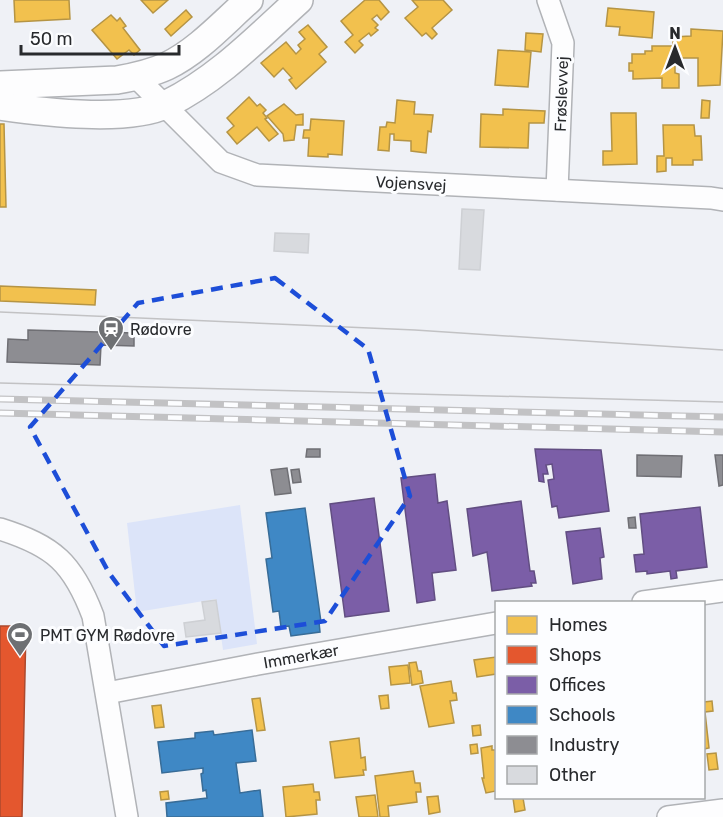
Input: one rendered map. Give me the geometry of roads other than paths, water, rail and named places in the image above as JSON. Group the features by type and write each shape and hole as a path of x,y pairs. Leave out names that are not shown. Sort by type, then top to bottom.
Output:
{"street":[{"path":"0,85 117,80 135,77 167,66 191,51 249,0"},
{"path":"0,106 95,115 133,112 165,105 213,77 299,0"},
{"name":"Frøslevvej","path":"548,0 563,43 557,190"},
{"name":"Vojensvej","path":"135,77 221,162 243,171 272,177 723,200"},
{"path":"0,529 45,547 67,565 82,587 93,616 128,817"},
{"path":"656,601 723,591"},
{"name":"Immerkær","path":"107,693 495,623"},
{"path":"668,817 723,810"}],"tram line":[{"path":"0,312 415,330 723,350"},
{"path":"0,383 723,402"}],"railway":[{"path":"0,399 723,417"},
{"path":"0,413 723,432"}],"place":[{"name":"Rødovre","path":"111,352"},
{"name":"PMT GYM Rødovre","path":"20,658"}]}
